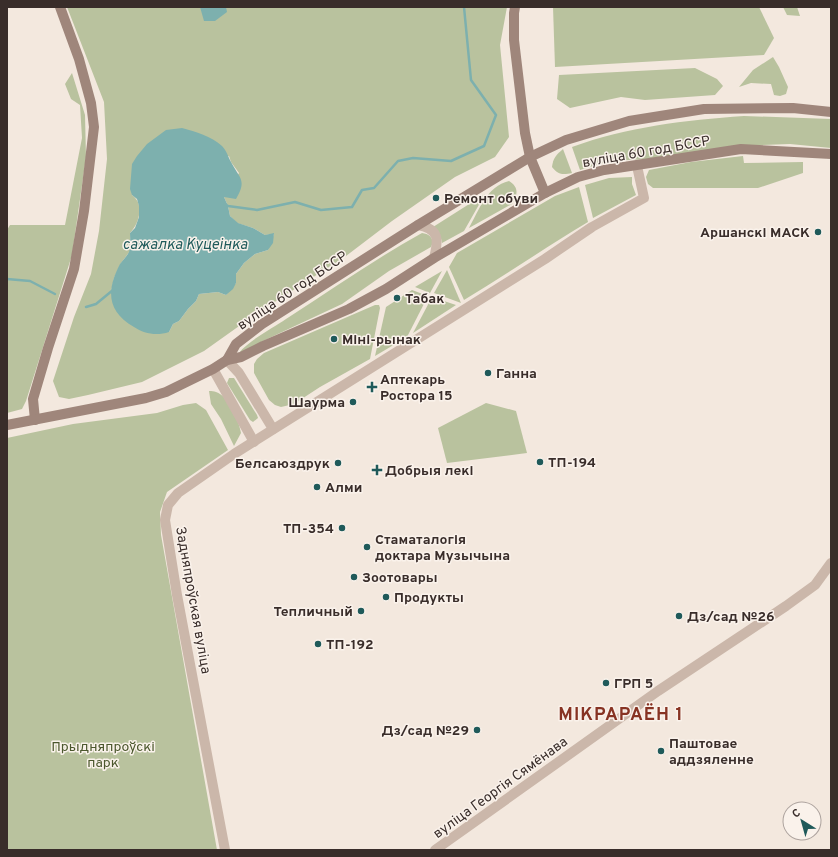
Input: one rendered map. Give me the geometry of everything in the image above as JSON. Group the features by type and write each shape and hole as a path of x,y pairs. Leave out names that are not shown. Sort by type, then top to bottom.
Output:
{"main road":[{"path":"35,420 33,398 74,269 84,211 94,127 91,103 79,59 60,7"},
{"path":"515,7 514,40 526,133 530,157 545,193"},
{"name":"вуліца 60 год БССР","path":"227,360 236,344 262,324 418,225 530,157 566,140 629,121 704,109 793,108 831,112"},
{"name":"вуліца 60 год БССР","path":"227,360 241,357 348,309 386,289 434,258 545,193 578,177 604,170 741,149 831,154"},
{"path":"7,425 146,398 166,392 213,369 227,360"}],"street":[{"name":"Задняпроўская вуліца","path":"225,850 165,520 168,505 178,493 274,429 545,259 592,227 644,198 637,166"},
{"path":"418,225 426,226 436,235 438,243 434,258"},
{"path":"227,360 239,373 274,429"},
{"path":"213,369 254,442"},
{"name":"вуліца Георгія Сямёнава","path":"436,850 658,691 786,606 814,585 831,563"}],"green space":[{"path":"67,7 507,7 500,45 509,137 495,157 455,177 392,221 346,256 256,314 204,351 142,382 69,399 59,397 53,381 74,317 91,274 99,231 107,159 104,102","holes":["229,156 231,162 239,173 224,197 230,216 237,223 253,228 265,235 274,234 268,250 255,254 244,263 236,274 236,283 226,295 218,292 199,294 196,301 179,321 173,324 169,332 111,292 114,278 121,263 130,251 130,233 136,225 138,219 138,203 132,195"]},
{"path":"553,7 759,7 774,38 764,55 555,67"},
{"path":"783,7 797,7 800,16 787,15"},
{"path":"773,57 788,87 786,94 780,96 774,95 771,84 751,83 739,87 753,70"},
{"path":"695,68 717,79 723,86 715,95 645,100 621,97 570,108 557,99 559,75"},
{"path":"72,73 85,115 86,157 72,255 26,401 22,409 7,413 7,230 10,225 65,225 82,138 80,105 71,99 65,84"},
{"path":"744,116 831,119 831,148 790,144 734,146 648,159 610,161 580,170 572,147 635,129 678,122"},
{"path":"563,149 572,173 561,174 556,172 552,167 555,157"},
{"path":"743,156 744,163 803,162 803,173 758,188 653,188 648,184 646,177 649,170 691,162"},
{"path":"632,177 632,184 636,195 593,218 585,185 609,178"},
{"path":"509,181 515,186 516,189 516,194 512,204 469,228 489,193 501,184"},
{"path":"579,187 588,222 464,300 449,267 457,253 555,196"},
{"path":"485,194 464,231 442,243 437,230 433,227"},
{"path":"422,233 431,238 433,242 431,247 389,271 342,304 265,340 241,354 239,353 243,348 261,335 370,264"},
{"path":"447,270 461,303 434,293"},
{"path":"442,271 430,293 415,287"},
{"path":"412,290 428,296 407,337 375,356 386,307"},
{"path":"432,297 456,305 413,333"},
{"path":"375,305 379,305 380,308 370,359 320,387 294,404 281,407 275,405 269,400 254,373 254,364 257,359 264,353"},
{"path":"229,378 234,378 257,415 258,418 253,422 250,420 227,383"},
{"path":"209,391 221,394 236,416 241,433 234,446 221,419 211,404"},
{"name":"Прыдняпроўскі парк","path":"196,403 206,410 228,450 167,492 160,512 161,535 217,850 7,850 7,438 73,424 157,413 183,405"},
{"path":"486,403 516,411 527,453 447,463 438,428"}],"water":[{"path":"200,7 226,7 227,12 215,21 204,21"},
{"name":"сажалка Куцеінка","path":"182,128 208,137 224,148 242,183 236,199 224,197 230,216 238,223 253,228 265,235 274,233 273,243 268,250 255,254 244,263 236,274 236,283 233,289 226,295 218,292 199,294 196,301 179,321 173,324 169,332 151,334 138,329 125,321 118,314 112,300 112,283 120,264 129,252 130,233 135,228 139,217 139,206 137,199 132,195 130,189 132,164 147,144 166,130"}],"waterway":[{"path":"225,204 228,206 257,210 295,202 321,210 352,207 362,190 374,188 398,161 413,158 451,161 484,146 496,115 471,80 464,7"},
{"path":"7,279 30,281 55,294"},
{"path":"86,307 96,304 113,290"}],"place":[{"name":"Ремонт обуви","path":"436,198"},
{"name":"Аршанскі МАСК","path":"818,232"},
{"name":"Табак","path":"397,298"},
{"name":"Міні-рынак","path":"334,339"},
{"name":"Ганна","path":"488,373"},
{"name":"Аптекарь Ростора 15","path":"372,387"},
{"name":"Шаурма","path":"353,402"},
{"name":"ТП-194","path":"540,462"},
{"name":"Белсаюздрук","path":"338,463"},
{"name":"Добрыя лекі","path":"377,470"},
{"name":"Алми","path":"317,487"},
{"name":"ТП-354","path":"342,528"},
{"name":"Стаматалогія доктара Музычына","path":"367,547"},
{"name":"Зоотовары","path":"354,577"},
{"name":"Продукты","path":"386,597"},
{"name":"Тепличный","path":"361,611"},
{"name":"Дз/сад №26","path":"679,616"},
{"name":"ТП-192","path":"318,644"},
{"name":"ГРП 5","path":"606,683"},
{"name":"Дз/сад №29","path":"477,730"},
{"name":"Паштовае аддзяленне","path":"661,751"}],"district":[{"name":"МІКРАРАЁН 1","path":"621,714"}]}
